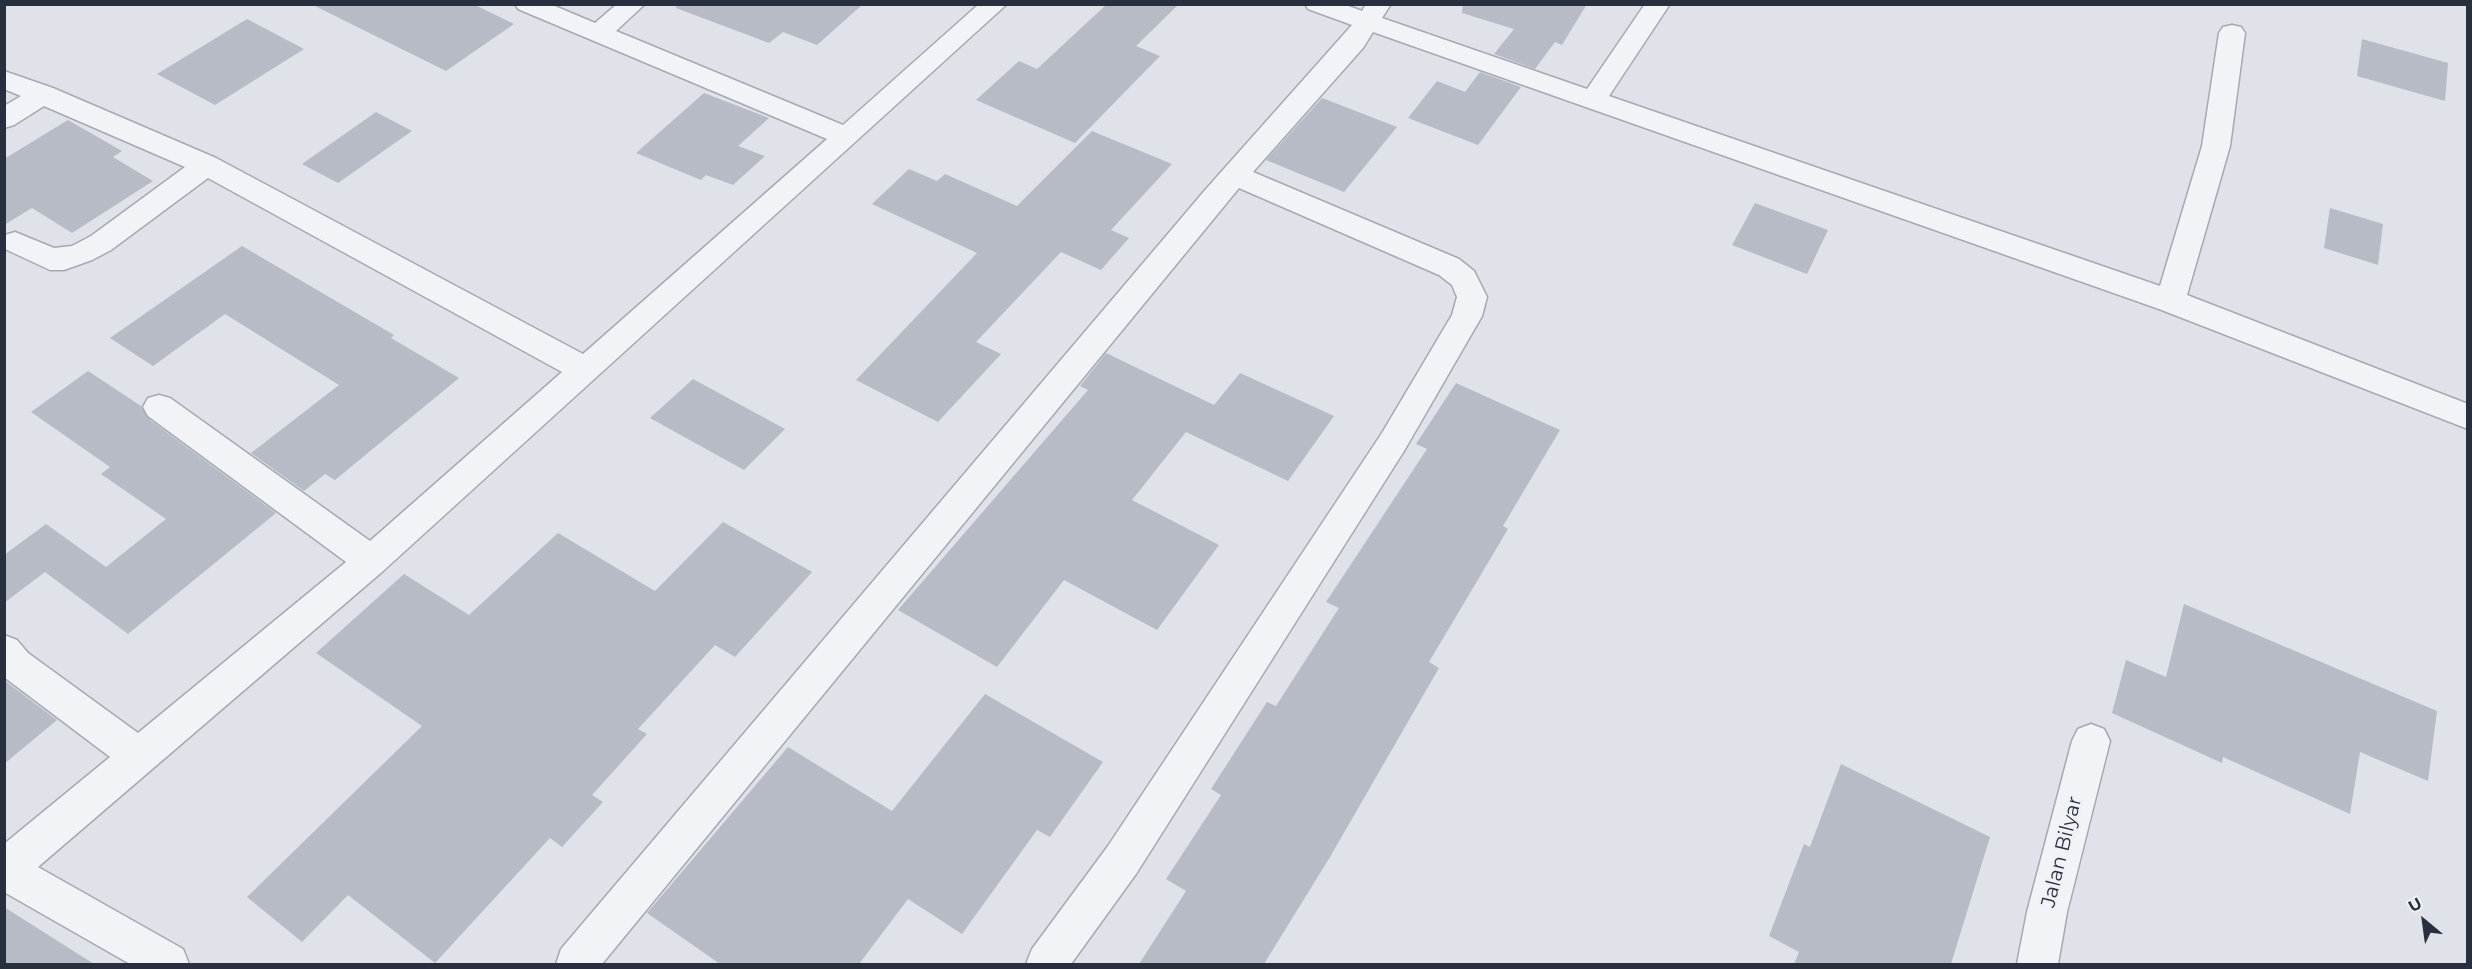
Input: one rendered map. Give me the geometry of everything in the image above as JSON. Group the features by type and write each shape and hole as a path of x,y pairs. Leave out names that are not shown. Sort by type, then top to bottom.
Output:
{"street":[{"path":"527,4 847,136"},
{"path":"598,33 633,4"},
{"path":"168,964 5,870 371,561 995,4"},
{"path":"1317,4 1373,13 1593,100 2170,302 2468,417"},
{"path":"1593,100 1658,4"},
{"path":"576,964 1235,175 1354,42 1373,13"},
{"path":"2170,302 2216,146 2232,33"},
{"path":"4,79 44,94 206,165 586,370"},
{"path":"4,119 44,94"},
{"path":"15,242 50,259 64,259 82,253 101,243 206,165"},
{"path":"1047,964 1122,860 1394,442 1467,316 1472,297 1464,279 1449,267 1235,175"},
{"path":"159,407 371,561"},
{"path":"4,651 15,664 139,756"},
{"name":"Jalan Bilyar","path":"2037,964 2047,912 2091,741"}],"building":[{"path":"311,4 473,4 514,24 446,71"},
{"path":"677,4 863,4 817,45 783,32 769,43 676,8"},
{"path":"1107,4 1179,4 1136,46 1160,56 1075,143 976,100 1019,61 1037,69"},
{"path":"1463,4 1587,4 1562,45 1555,42 1535,69 1494,54 1514,29 1462,13"},
{"path":"247,19 304,49 215,105 157,74"},
{"path":"2362,39 2448,63 2445,101 2357,76"},
{"path":"1480,72 1521,87 1478,145 1408,118 1437,81 1465,92"},
{"path":"704,93 769,118 738,146 765,156 733,185 706,175 701,180 636,153"},
{"path":"1322,98 1397,127 1344,192 1266,160"},
{"path":"376,112 412,131 338,183 302,164"},
{"path":"68,120 122,151 113,157 153,181 72,233 32,208 4,225 4,159"},
{"path":"1092,131 1172,164 1111,230 1129,238 1101,270 1061,252 976,342 1001,354 938,422 856,380 977,253 872,204 909,169 937,181 945,174 1017,206"},
{"path":"1755,203 1828,230 1807,274 1732,245"},
{"path":"2330,208 2383,224 2378,265 2324,248"},
{"path":"242,246 394,335 391,338 459,378 335,480 325,474 304,491 251,453 339,385 225,314 153,366 110,338"},
{"path":"1106,353 1214,405 1240,373 1334,416 1288,481 1186,432 1132,500 1219,545 1157,630 1064,580 997,667 898,610 1088,390 1080,386"},
{"path":"88,371 141,406 150,420 276,513 128,634 45,572 4,603 4,555 46,524 106,567 166,519 101,474 110,467 31,412"},
{"path":"693,379 785,429 744,470 650,418"},
{"path":"1456,383 1560,430 1503,526 1508,529 1429,662 1439,668 1330,857 1264,964 1139,964 1186,891 1166,879 1221,795 1211,789 1267,702 1276,706 1339,608 1326,602 1427,449 1416,444"},
{"path":"723,522 812,572 735,657 715,645 638,729 647,734 592,795 603,802 562,847 550,838 435,963 348,895 302,942 247,897 422,726 316,653 404,574 469,615 558,533 655,591"},
{"path":"2184,604 2437,711 2428,781 2360,752 2350,814 2223,757 2222,763 2112,713 2126,660 2166,677"},
{"path":"4,680 57,720 4,764"},
{"path":"985,694 1103,762 1050,837 1037,830 962,934 908,899 859,964 720,964 647,913 788,747 892,811"},
{"path":"1841,764 1990,837 1951,964 1794,964 1799,952 1769,936 1804,844 1810,847"},
{"path":"4,907 94,964 4,964"}]}
